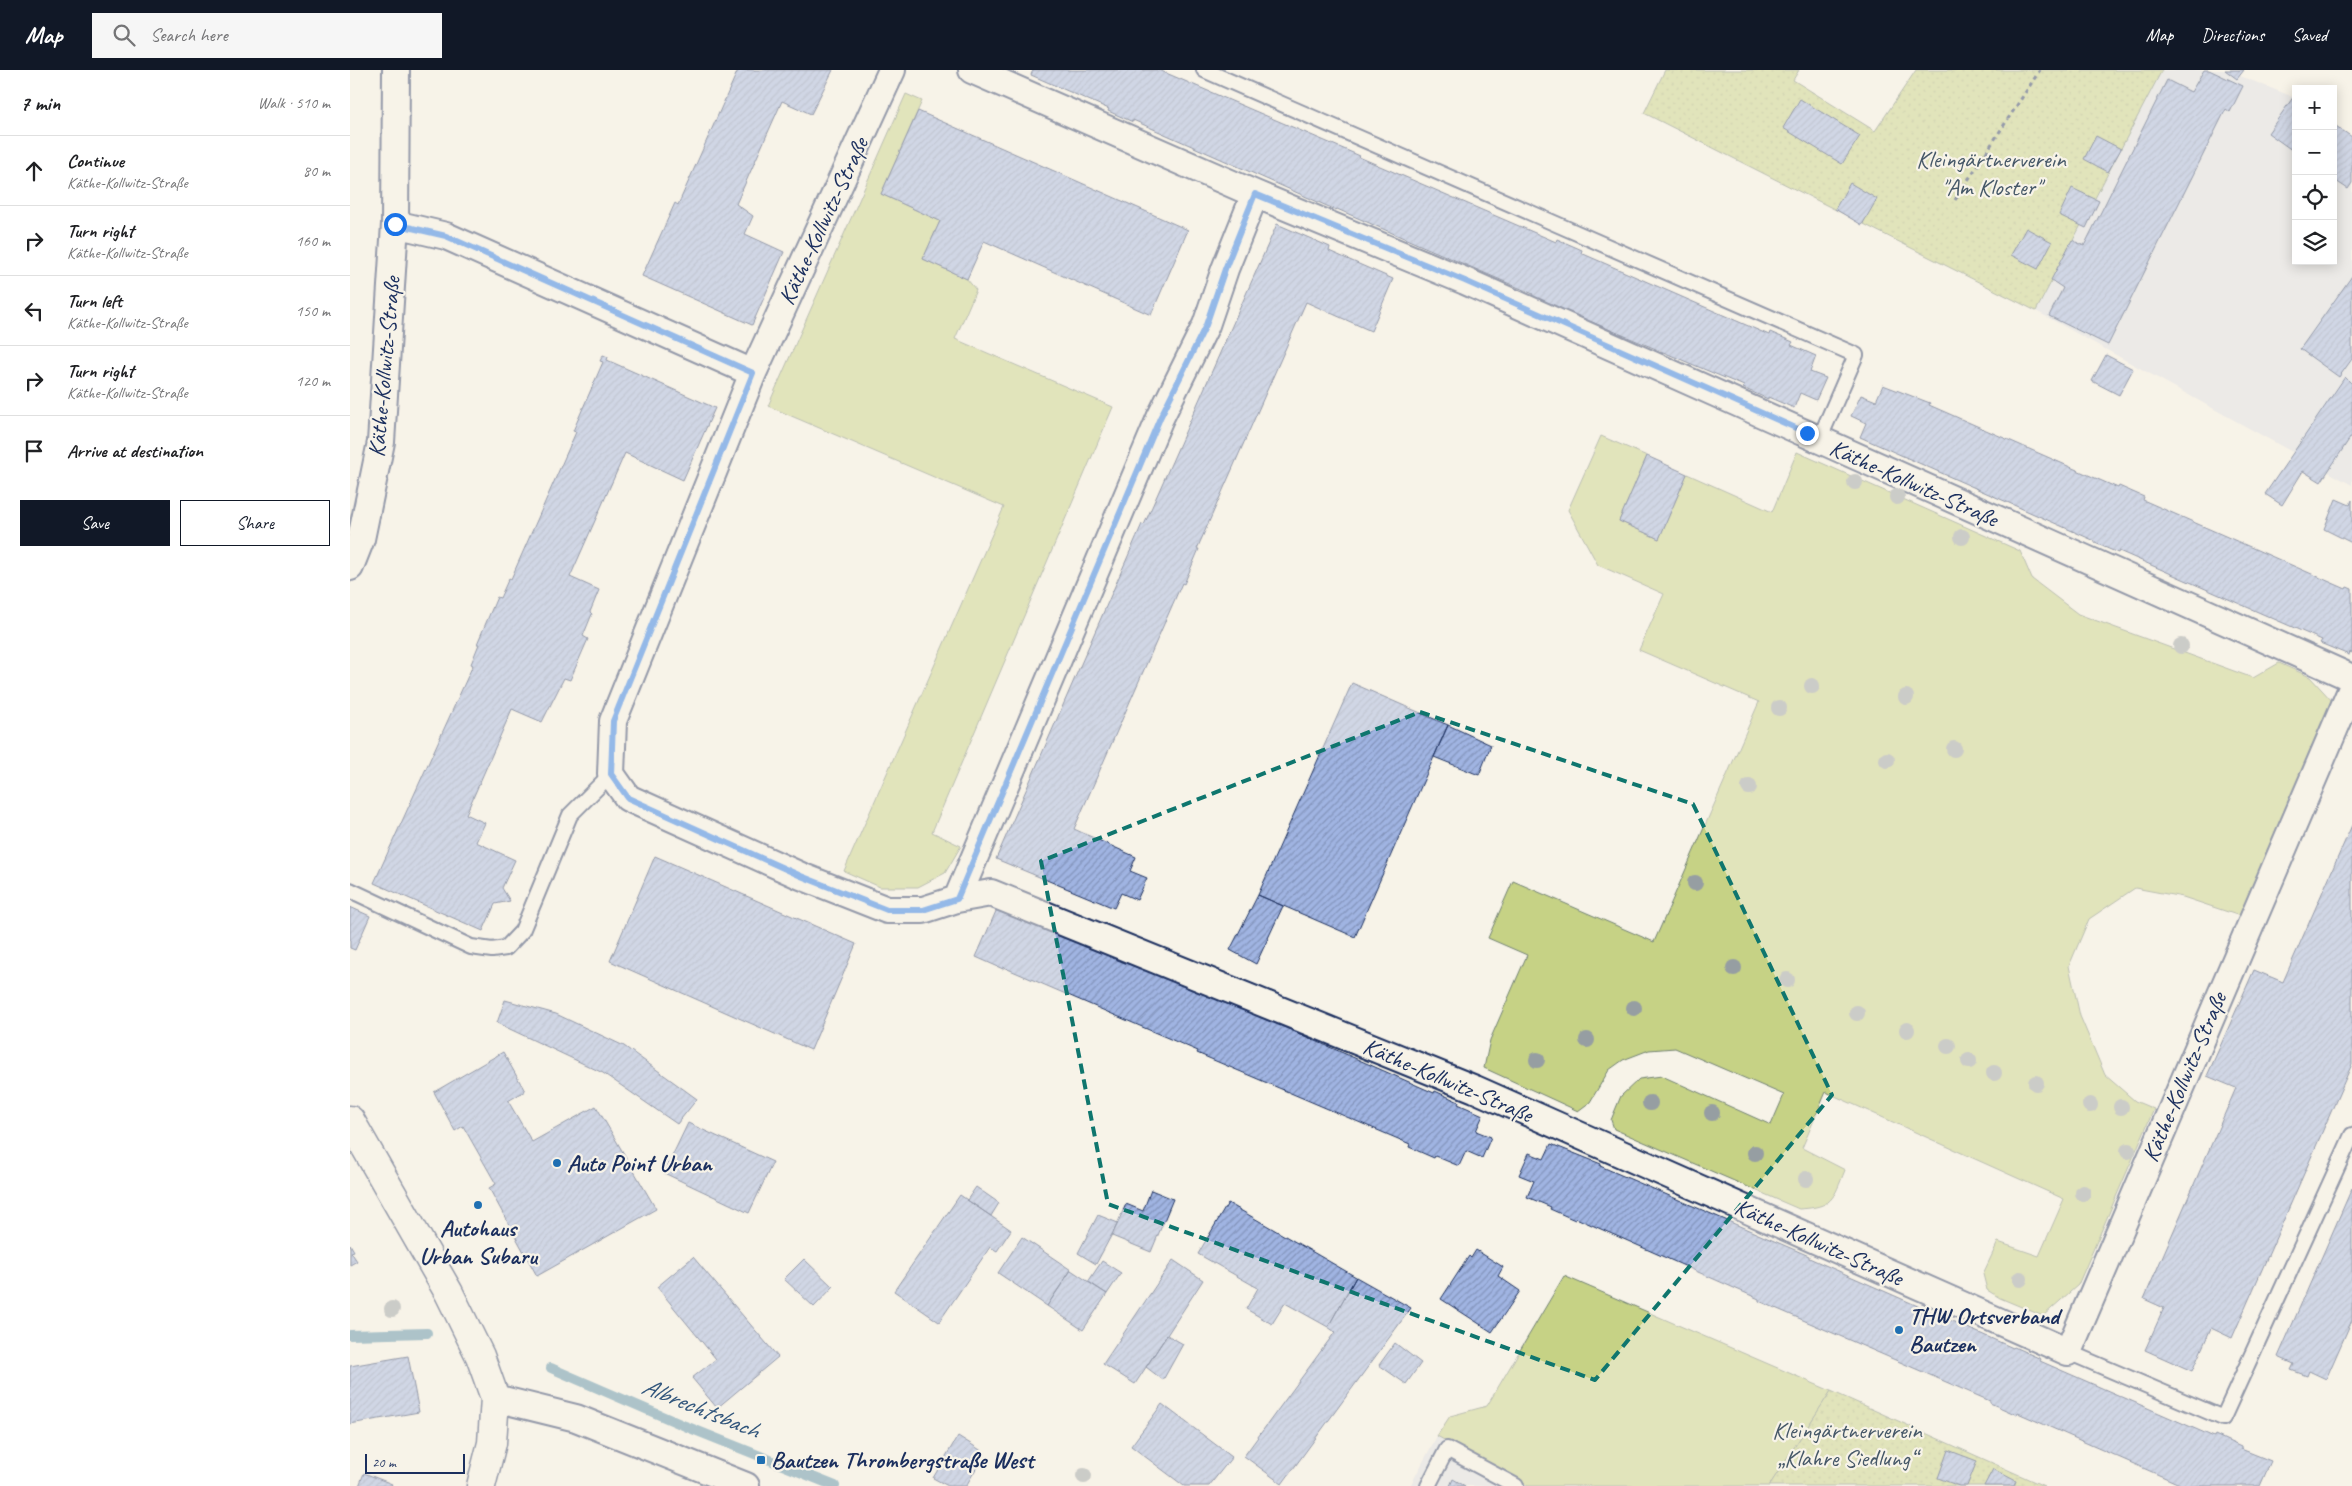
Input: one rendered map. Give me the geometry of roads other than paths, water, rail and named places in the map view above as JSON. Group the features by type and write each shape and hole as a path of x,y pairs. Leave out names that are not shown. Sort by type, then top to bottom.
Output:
{"street":[{"name":"Käthe-Kollwitz-Straße","path":"350,567 360,539 381,442 395,224 396,70"},
{"name":"Käthe-Kollwitz-Straße","path":"892,70 753,373 613,721 611,774 628,798 801,876 887,910 923,910 957,899 991,893 1474,1089 2068,1352 2352,688"},
{"name":"Käthe-Kollwitz-Straße","path":"972,70 1255,194 1465,281 2352,678"},
{"path":"957,899 1160,418 1206,325 1225,269 1255,194"},
{"path":"395,224 446,236 753,373"},
{"path":"350,1120 449,1294 480,1356 495,1398 492,1443 481,1486"},
{"path":"495,1398 576,1418 746,1486"}],"lane":[{"path":"1204,70 1856,355 1819,440"},
{"path":"350,890 471,947 492,950 506,948 522,932 570,815 611,774"},
{"path":"2068,1352 2223,1418 2352,1135"},
{"path":"1428,1486 1447,1449 1516,1486"}],"waterway":[{"name":"Albrechtsbach","path":"350,1335 427,1333"},
{"name":"Albrechtsbach","path":"551,1368 685,1426 835,1486"}],"place":[{"name":"Auto Point Urban","path":"557,1163"},
{"name":"Autohaus Urban Subaru","path":"478,1205"},
{"name":"THW Ortsverband Bautzen","path":"1899,1330"},
{"name":"Bautzen Thrombergstraße West","path":"761,1460"}],"park label":[{"name":"Kleingärtnerverein \"Am Kloster\"","path":"1991,173"},
{"name":"Kleingärtnerverein „Klahre Siedlung“","path":"1847,1444"}]}
